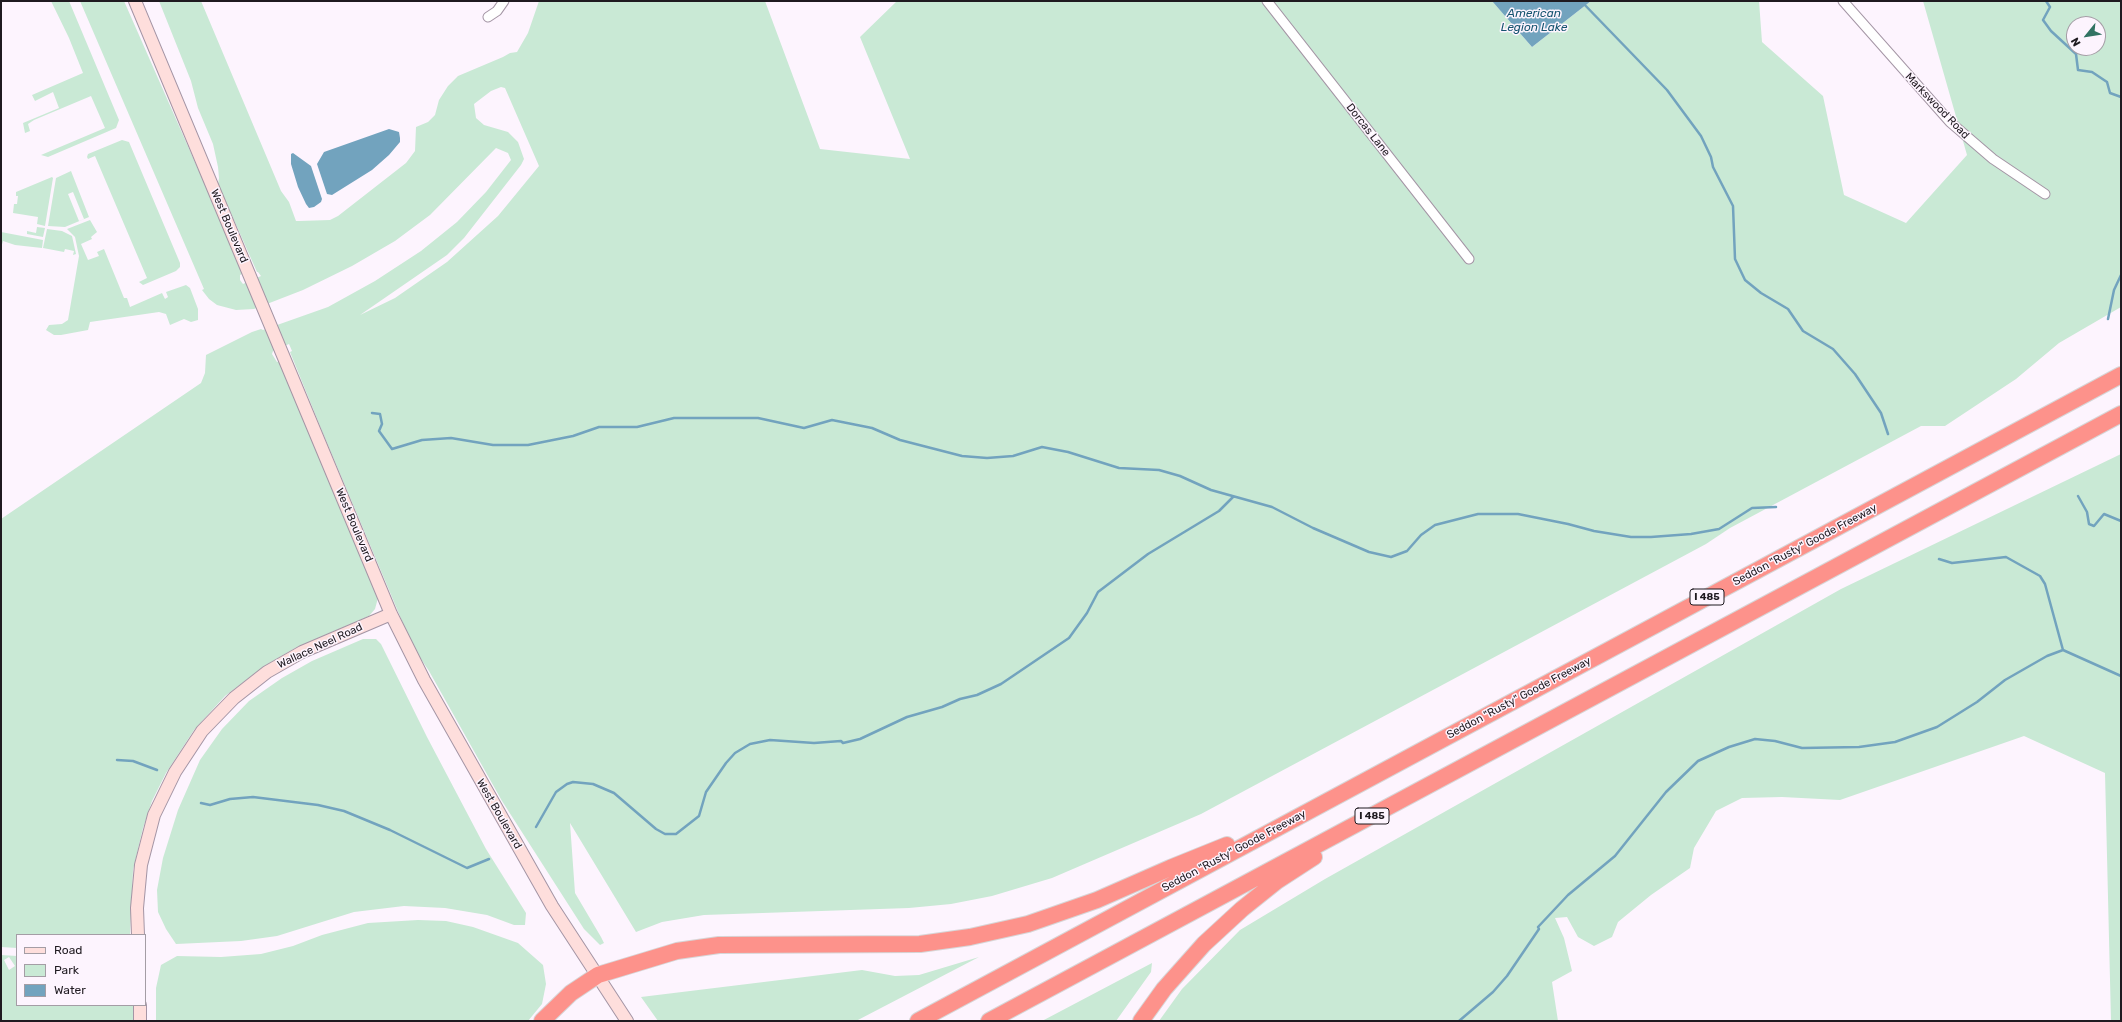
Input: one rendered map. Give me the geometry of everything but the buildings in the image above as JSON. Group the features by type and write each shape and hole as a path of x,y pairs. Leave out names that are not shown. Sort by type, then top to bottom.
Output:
{"highway":[{"name":"Seddon \"Rusty\" Goode Freeway","path":"918,1021 2121,375"},
{"name":"I 485","path":"989,1021 2121,414"},
{"path":"1141,1021 1164,988 1204,944 1248,904 1277,882 1427,786"},
{"path":"542,1021 571,993 598,975 677,951 719,945 920,944 970,937 1028,924 1097,900 1170,868 1294,819"}],"street":[{"name":"West Boulevard","path":"135,1 391,614 424,680 552,906 627,1021"},
{"path":"488,18 497,11 504,1"},
{"name":"Dorcas Lane","path":"1266,1 1469,259"},
{"name":"Markswood Road","path":"1843,1 1950,122 1992,159 2045,194"},
{"name":"Wallace Neel Road","path":"138,934 137,908 141,865 154,815 175,772 202,732 234,698 281,663 320,644 391,614"},
{"path":"140,1006 140,1021"}],"green space":[{"path":"51,1 69,1 119,120 116,128 48,157 41,155 105,128 91,96 34,120 28,124 30,131 25,133 23,123 59,108 53,92 35,101 32,95 83,73 69,38"},
{"path":"80,1 124,1 231,244 242,274 240,275 240,280 243,284 261,276 257,272 218,184 218,167 213,144 198,108 191,81 159,1 201,1 281,191 289,202 296,221 299,221 330,220 338,216 406,163 415,151 416,127 428,122 435,115 439,100 448,86 458,76 510,53 517,52 528,33 539,1 765,1 820,149 910,159 860,37 897,1 1492,1 1532,47 1591,1 1759,1 1762,42 1823,96 1844,195 1906,223 1967,155 1923,1 2121,1 2121,307 2059,343 2016,379 1945,426 1921,426 1730,528 1706,544 1201,814 1052,878 992,896 951,904 909,908 704,915 662,922 636,932 570,823 575,893 604,943 600,945 584,929 502,801 429,671 413,647 322,431 290,352 292,351 289,344 273,351 272,354 277,362 280,361 378,598 375,609 369,616 295,648 266,665 225,696 194,730 166,773 152,801 143,828 133,870 130,934 16,934 16,948 1,947 1,519 201,383 205,373 206,355 252,332 261,329 263,330 328,307 375,281 421,251 457,222 486,192 511,160 508,153 496,148 430,215 395,241 352,266 303,290 254,309 236,310 217,305 209,299 202,290 204,289","holes":["501,87 505,88 539,166 498,216 447,262 395,298 360,315 447,255 464,238 521,165 524,159 518,142 508,132 484,125 476,118 474,104 491,91"]},
{"path":"122,140 129,142 180,263 180,267 176,271 143,285 139,282 147,278 95,156 88,159 87,157 88,154"},
{"path":"71,171 89,217 65,227 48,226 56,178","holes":["73,192 84,219 79,221 68,194"]},
{"path":"52,177 45,226 37,224 38,217 13,213 14,204 17,204 18,196 16,196 16,192"},
{"path":"90,220 97,232 91,237 92,239 81,244 88,260 99,256 97,252 104,249 124,298 127,298 130,307 162,293 165,299 168,297 166,292 186,285 190,288 198,309 198,320 191,322 184,319 170,325 166,314 159,312 90,322 88,330 61,335 54,335 46,330 49,325 62,324 68,320 79,256 75,237 67,229"},
{"path":"37,227 45,228 43,237 27,234 27,231 36,233"},
{"path":"47,229 62,231 72,236 76,254 73,255 74,251 65,249 64,252 43,248"},
{"path":"1,232 43,240 42,248 15,245 3,241 1,248"},
{"path":"2121,454 2121,1021 2111,1021 2105,773 2024,736 1840,800 1782,797 1742,798 1716,811 1694,848 1690,868 1651,895 1618,922 1612,937 1594,946 1578,937 1567,917 1555,918 1564,938 1572,971 1552,982 1558,1021 1159,1021 1182,989 1240,930 1325,879 1841,589"},
{"path":"363,639 376,639 381,644 427,737 486,849 526,913 525,925 514,925 487,915 445,908 404,906 354,912 277,936 241,941 176,944 166,929 158,912 157,890 163,858 178,810 200,760 222,729 249,701 282,678 312,661"},
{"path":"418,920 446,921 473,927 518,943 543,965 546,984 542,1004 528,1021 156,1021 156,988 161,965 177,956 221,957 261,954 293,946 322,935 368,923"},
{"path":"1,955 16,956 16,1006 134,1006 135,1021 1,1021","holes":["9,957 15,966 9,970 4,960"]},
{"path":"979,957 856,1021 658,1021 641,997 862,970 895,976 919,975"},
{"path":"1152,963 1151,972 1116,1021 1042,1021"}],"water":[{"name":"American Legion Lake","path":"1492,1 1591,1 1532,47"},
{"path":"389,129 399,132 400,142 389,155 372,170 332,195 327,194 317,164 324,152"},
{"path":"293,153 311,166 322,199 321,202 314,207 309,208 298,187 291,164 291,154"}],"waterway":[{"path":"1581,1 1667,90 1701,136 1711,157 1713,167 1733,206 1735,259 1745,280 1761,293 1788,309 1803,331 1833,349 1855,374 1881,413 1888,434"},
{"path":"2046,1 2050,7 2043,20 2051,31 2076,54 2078,70 2092,72 2107,82 2110,93 2121,97"},
{"path":"2108,319 2114,290 2121,275"},
{"path":"372,413 380,414 382,424 379,431 392,449 422,440 451,438 493,445 528,445 573,436 599,427 637,427 674,418 758,418 804,428 832,420 872,428 900,440 962,456 987,458 1013,456 1042,447 1068,452 1119,468 1159,470 1180,476 1211,490 1272,507 1313,528 1369,552 1391,557 1407,551 1421,535 1435,525 1478,514 1518,514 1594,531 1631,537 1651,537 1691,534 1719,529 1752,508 1776,507"},
{"path":"2078,496 2087,512 2089,524 2094,526 2104,514 2121,521"},
{"path":"536,827 556,792 567,784 573,782 593,784 614,793 656,829 665,834 676,834 699,816 706,792 726,763 735,753 750,744 770,740 814,743 841,741 843,743 860,739 907,717 942,707 960,699 977,695 1001,684 1069,638 1087,613 1098,592 1148,554 1219,511 1233,497"},
{"path":"1939,559 1952,563 2006,557 2040,576 2045,584 2063,650 2121,676"},
{"path":"1459,1021 1493,992 1507,976 1539,929 1538,927 1568,895 1615,856 1666,792 1698,761 1729,747 1755,739 1775,741 1802,748 1859,747 1895,742 1937,727 1977,702 2005,680 2047,656 2063,650"},
{"path":"117,760 133,761 157,770"},
{"path":"201,803 210,805 230,799 253,797 318,805 344,811 390,830 467,868 489,859"}]}
